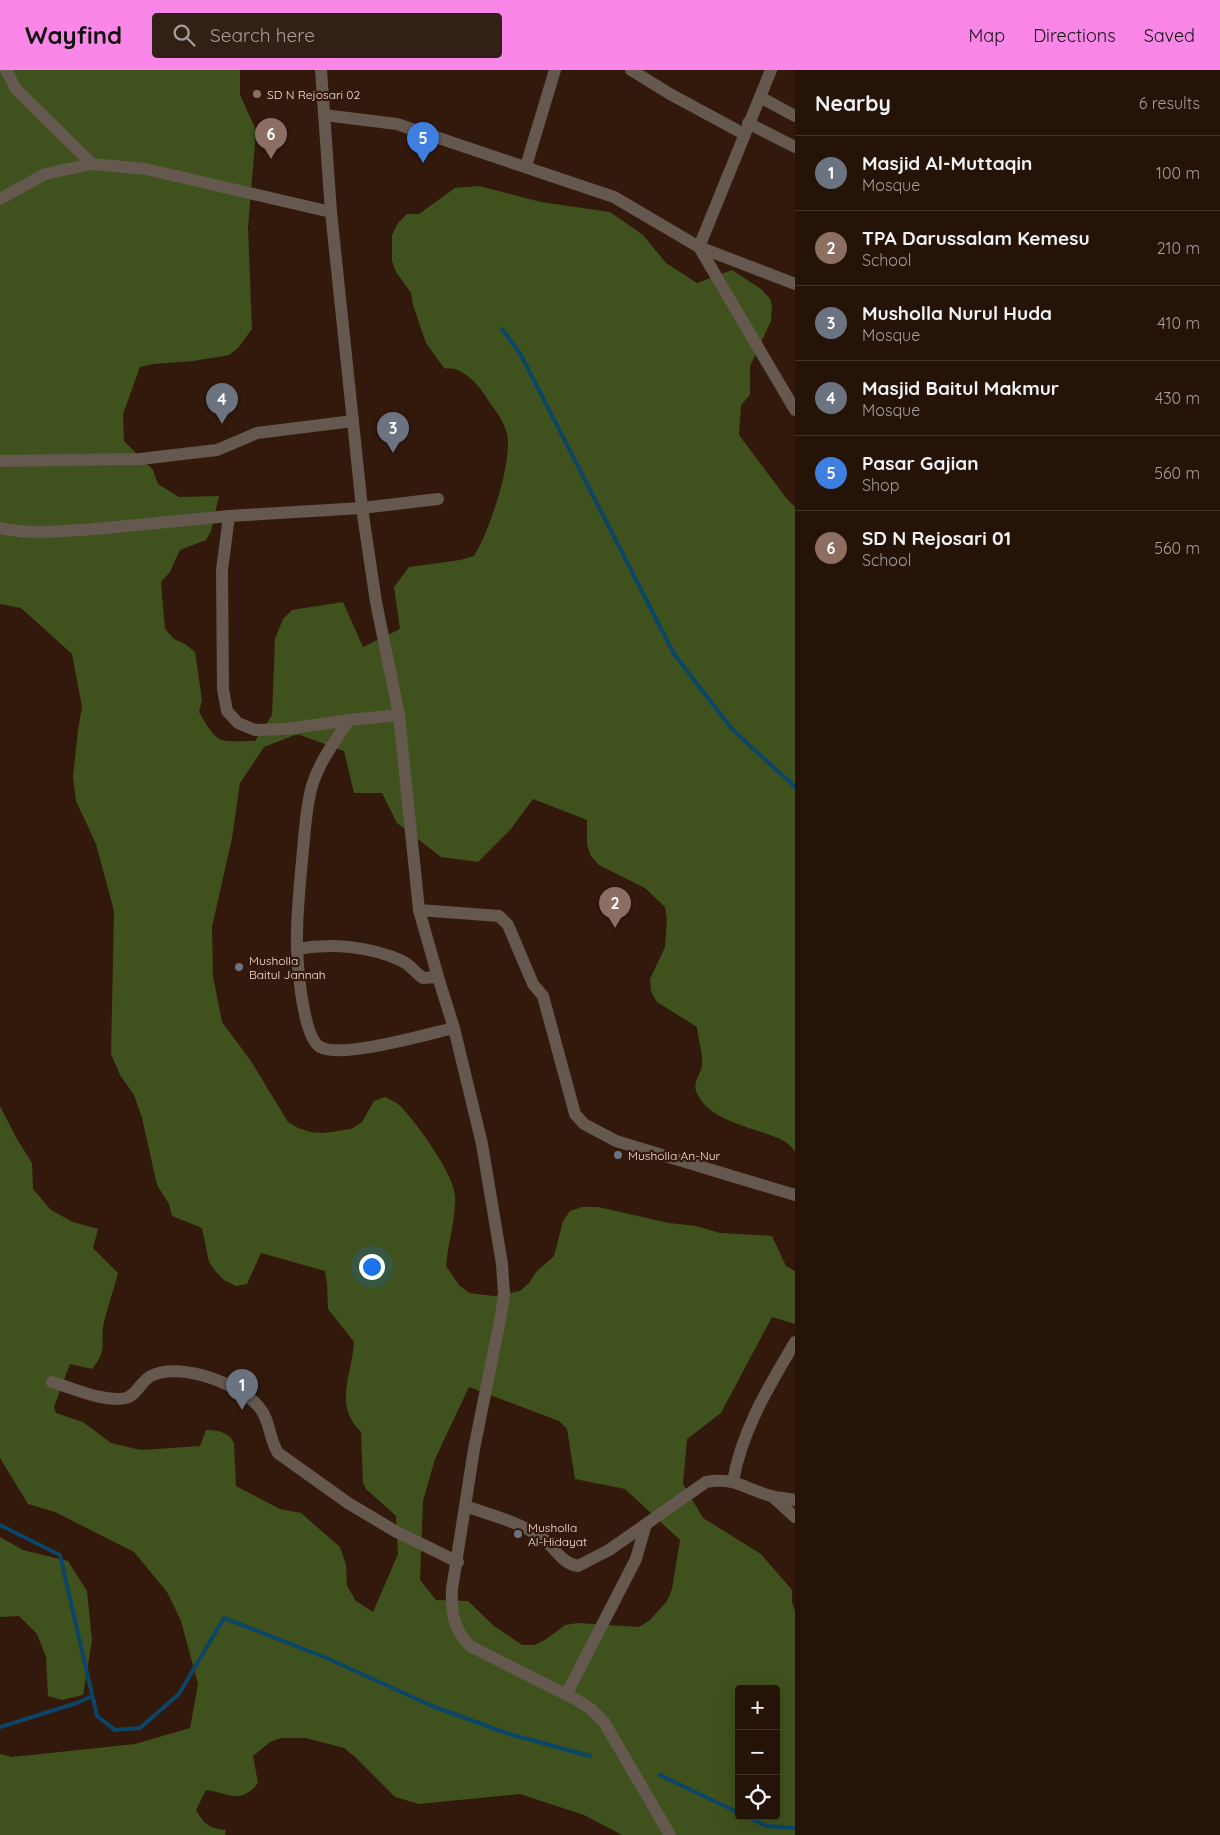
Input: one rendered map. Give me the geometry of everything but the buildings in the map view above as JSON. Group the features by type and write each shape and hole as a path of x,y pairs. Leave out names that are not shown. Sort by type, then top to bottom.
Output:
{"street":[{"path":"6,70 16,89 92,164"},
{"path":"321,70 331,212 362,508 376,602 399,715 419,910 454,1028 482,1144 502,1264 504,1294 501,1315 474,1449 451,1606 460,1635 470,1646 591,1709 604,1722 626,1756 670,1835"},
{"path":"526,166 555,70"},
{"path":"631,70 670,94 746,129 795,147"},
{"path":"699,247 771,70"},
{"path":"760,98 795,116"},
{"path":"324,115 397,124 614,197 699,247 795,284"},
{"path":"0,199 45,174 92,164 146,169 331,212"},
{"path":"699,247 795,410"},
{"path":"0,461 140,459 217,450 257,434 353,421"},
{"path":"0,528 46,533 229,516 362,508 438,499"},
{"path":"229,516 222,570 223,689 227,711 238,723 255,730 286,729 399,715"},
{"path":"349,720 324,758 312,786 306,815 300,877 297,948 309,1033 321,1047 361,1049 454,1028"},
{"path":"419,910 499,916 508,925 532,984 543,996 575,1114 584,1124 616,1141 795,1195"},
{"path":"297,948 319,945 363,950 403,961 423,978 438,977"},
{"path":"733,1481 741,1446 763,1397 795,1342"},
{"path":"52,1382 107,1398 127,1398 133,1395 141,1383 151,1376 169,1371 189,1372 225,1383 250,1396 261,1409 273,1445 278,1453 356,1507 395,1530 458,1562"},
{"path":"465,1506 528,1530 544,1540 569,1564 578,1566 609,1550 706,1482 719,1480 733,1481 772,1496 795,1500"},
{"path":"772,1496 795,1517"},
{"path":"566,1695 636,1559 646,1524"}],"green space":[{"path":"0,70 240,70 240,95 256,130 248,227 252,329 238,348 229,355 140,367 123,414 124,441 153,470 158,484 179,497 219,496 211,531 206,540 180,550 170,572 161,582 165,629 174,639 185,644 195,652 202,700 199,712 215,736 226,741 255,741 272,715 275,639 283,619 292,610 343,602 363,647 400,629 394,587 409,567 460,560 474,556 493,514 506,462 508,446 506,429 477,385 460,371 444,368 426,343 413,305 411,293 396,272 392,261 392,235 398,223 407,214 419,214 455,188 479,186 541,202 610,212 643,235 666,263 697,283 732,270 761,289 770,299 772,306 771,321 750,366 750,395 741,405 739,435 795,507 795,1151 784,1141 722,1117 702,1102 695,1087 702,1065 697,1027 657,1002 651,991 650,979 665,947 667,920 665,907 645,888 599,865 591,856 587,845 587,820 533,799 510,830 478,862 441,857 397,823 382,793 354,793 344,751 300,735 295,735 264,747 240,783 232,838 212,927 213,976 222,1022 251,1061 288,1122 298,1128 311,1132 324,1133 351,1129 362,1122 374,1101 385,1097 398,1104 423,1134 448,1175 455,1196 446,1266 459,1285 469,1293 494,1296 520,1291 529,1283 536,1272 554,1256 563,1221 570,1211 582,1207 598,1207 669,1223 696,1226 720,1233 772,1236 786,1266 795,1271 795,1324 772,1317 721,1413 687,1439 683,1484 703,1518 761,1554 792,1590 792,1602 795,1611 795,1835 622,1835 584,1815 520,1794 419,1804 395,1797 344,1748 306,1738 281,1738 270,1742 253,1756 258,1783 252,1790 240,1796 234,1796 206,1790 196,1810 208,1825 226,1830 225,1835 0,1835 0,1754 12,1757 135,1744 190,1728 198,1684 181,1621 167,1592 134,1552 55,1512 28,1504 0,1458 0,1106 32,1163 33,1189 51,1210 73,1222 98,1229 93,1248 118,1273 104,1322 103,1346 100,1356 92,1369 70,1364 54,1407 56,1413 83,1422 111,1443 141,1450 200,1446 206,1430 219,1431 226,1434 234,1443 236,1486 280,1509 301,1513 340,1547 346,1565 347,1586 356,1601 373,1612 398,1554 396,1516 366,1489 363,1483 361,1432 353,1422 346,1400 346,1389 354,1342 328,1309 325,1271 261,1253 247,1284 236,1286 224,1280 209,1262 202,1228 172,1216 169,1204 157,1185 142,1118 134,1095 120,1075 111,1054 114,911 96,844 76,801 73,777 82,707 72,654 21,608 0,604","holes":["469,1387 559,1421 567,1429 575,1479 625,1489 680,1540 672,1589 667,1601 650,1620 639,1627 578,1623 565,1625 545,1640 534,1645 522,1645 494,1626 468,1601 436,1600 420,1580 423,1501 435,1459"]},
{"path":"0,1537 23,1550 68,1561 87,1591 92,1640 83,1695 62,1700 48,1696 46,1657 37,1634 19,1616 0,1617"}],"waterway":[{"path":"502,329 521,355 674,654 732,729 795,787"},
{"path":"0,1525 60,1555 97,1716 115,1730 140,1728 179,1694 224,1618 329,1659 432,1706 509,1734 590,1756"},
{"path":"0,1727 77,1703 92,1696"},
{"path":"660,1775 735,1811"},
{"path":"754,1820 766,1826 795,1828"}],"place":[{"name":"SD N Rejosari 02","path":"257,94"},
{"name":"SD N Rejosari 01","path":"271,159"},
{"name":"Pasar Gajian","path":"423,163"},
{"name":"Masjid Baitul Makmur","path":"222,424"},
{"name":"Musholla Nurul Huda","path":"393,453"},
{"name":"TPA Darussalam Kemesu","path":"615,928"},
{"name":"Musholla Baitul Jannah","path":"239,967"},
{"name":"Musholla An-Nur","path":"618,1155"},
{"name":"Masjid Al-Muttaqin","path":"242,1410"},
{"name":"Musholla Al-Hidayat","path":"518,1534"}]}
